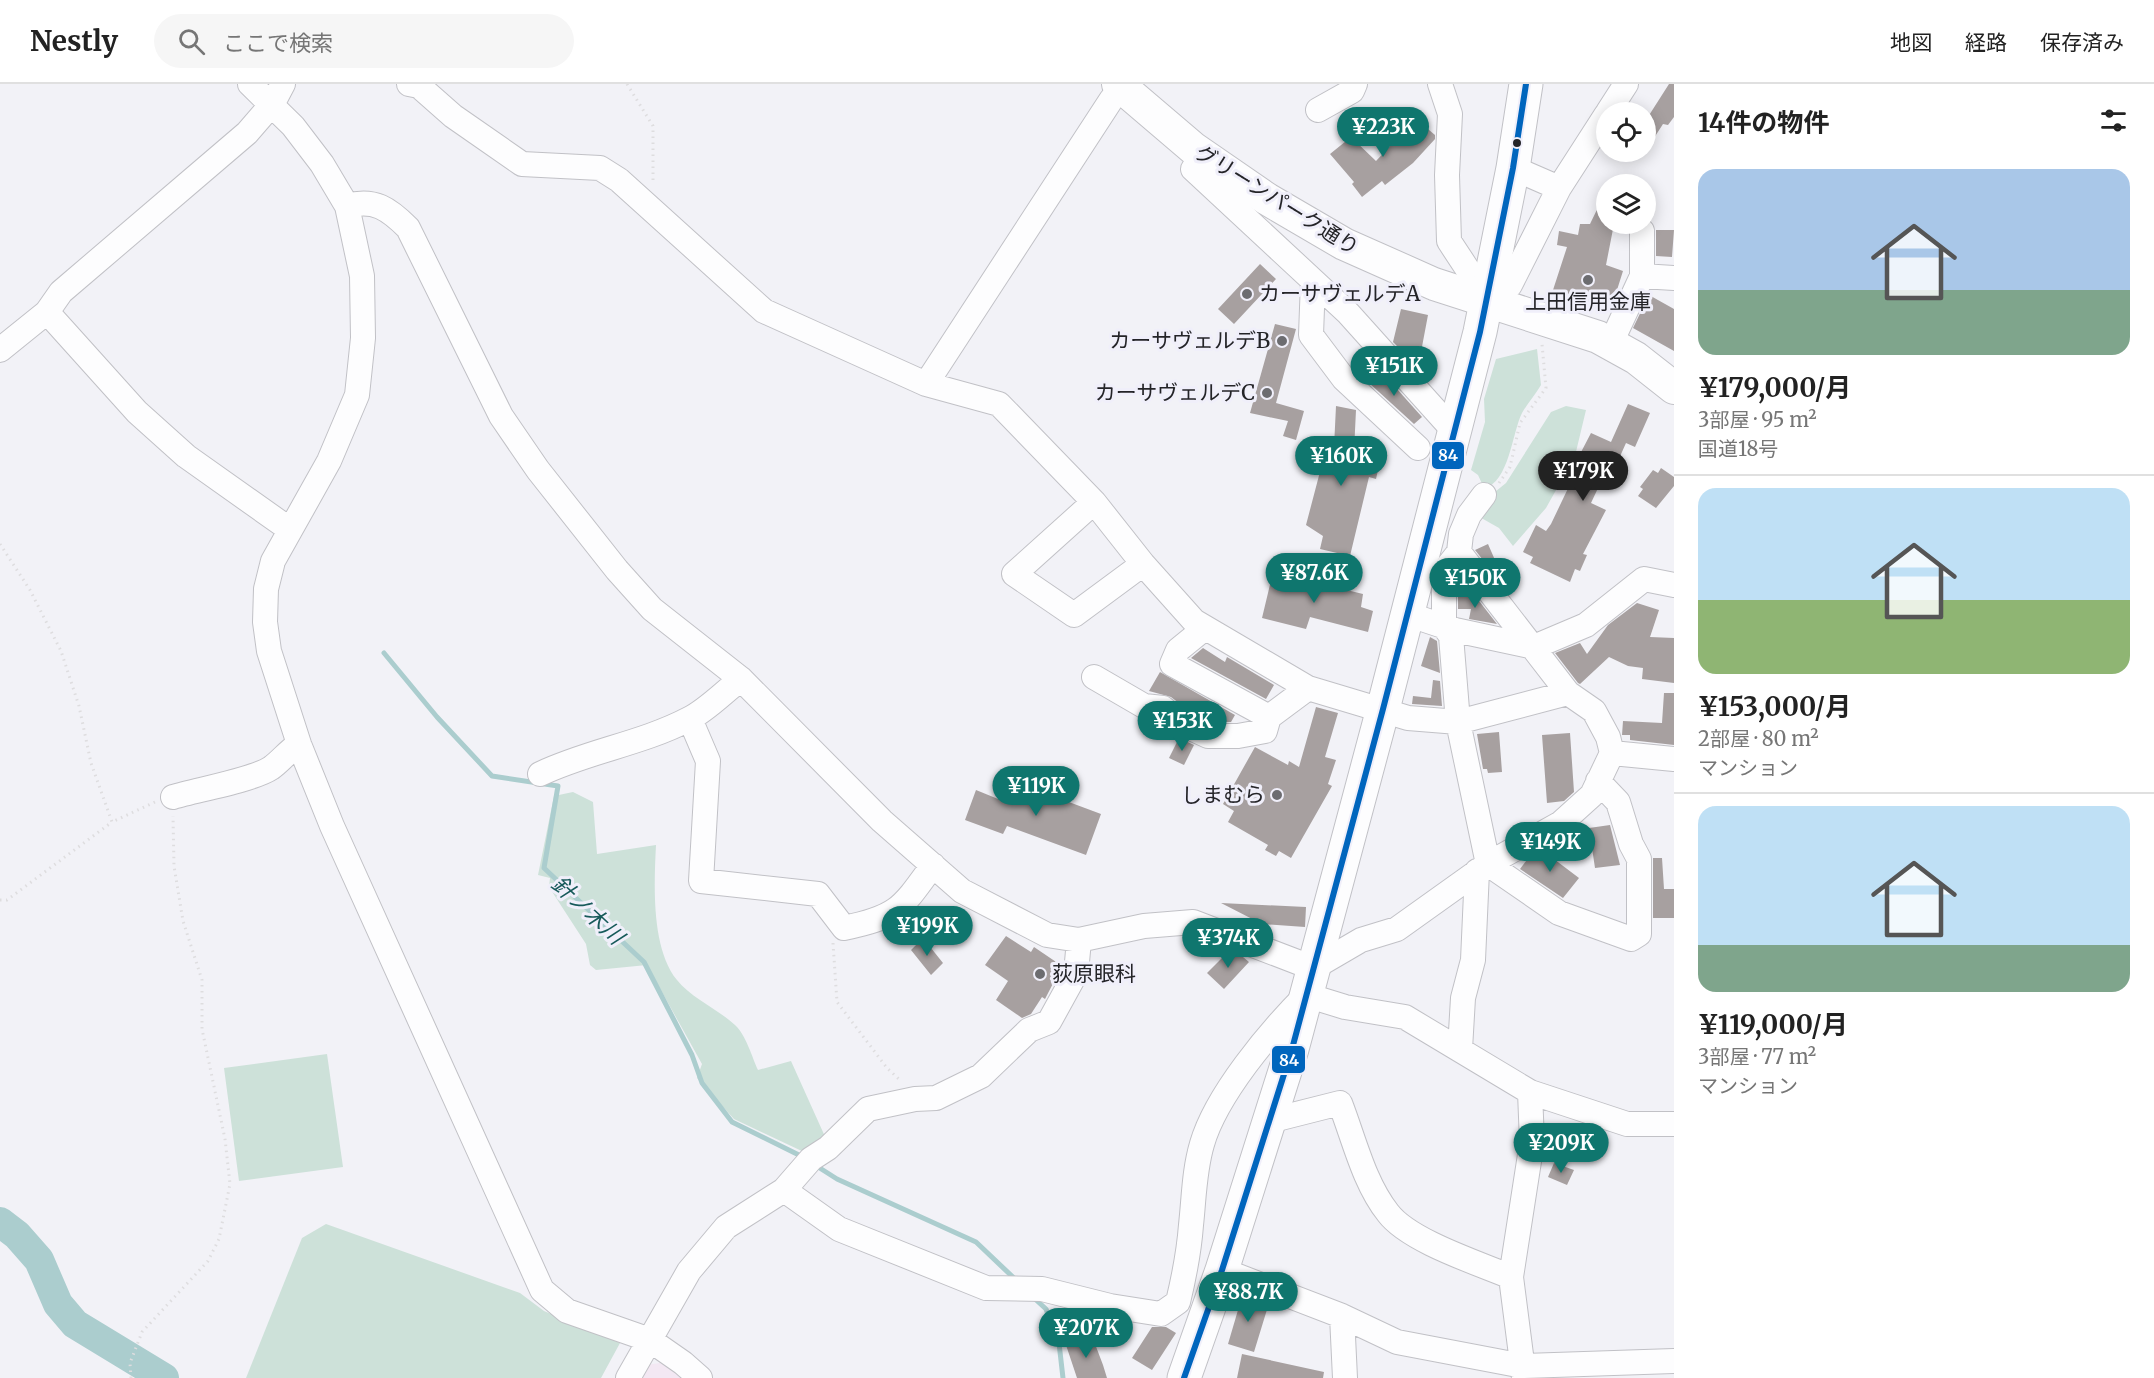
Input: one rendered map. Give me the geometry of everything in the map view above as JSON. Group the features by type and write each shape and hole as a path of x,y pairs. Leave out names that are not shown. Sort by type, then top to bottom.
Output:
{"highway":[{"path":"1184,1378 1222,1270 1310,982 1454,431 1498,293 1526,84"}],"main road":[{"name":"グリーンパーク通り","path":"1122,85 1193,148 1205,154 1259,211 1409,274 1498,293 1611,343 1653,370 1674,388"}],"street":[{"path":"250,84 278,93 347,206 362,276 363,338 357,395 329,461 273,561 266,589 265,622 276,679 299,744 367,908 542,1290 567,1311 650,1340 700,1378"},
{"path":"409,84 419,86 453,117 522,164 600,168 619,180 764,311 926,384 999,404 1094,502 1143,564 1194,621 1308,688 1408,718 1458,722 1568,693"},
{"path":"1318,110 1352,91 1356,84"},
{"path":"1440,84 1450,114 1447,175 1449,242 1467,270"},
{"path":"1615,102 1626,84"},
{"path":"926,384 1122,85"},
{"path":"0,350 47,312 61,292 247,133 278,93"},
{"path":"1498,293 1559,188 1596,131"},
{"path":"1513,168 1559,188"},
{"path":"347,206 361,202 375,203 392,212 408,228 501,416 538,470 617,570 652,609 741,680 882,821 962,891 1047,935 1079,940 1144,926 1192,922 1310,982 1345,1007 1406,1017 1530,1092 1627,1124 1674,1124"},
{"path":"1259,211 1312,280 1348,313 1454,431"},
{"path":"1611,343 1642,276 1642,234"},
{"path":"1642,276 1674,278"},
{"path":"1312,280 1311,335 1344,380 1418,448"},
{"path":"47,312 137,412 186,456 289,529"},
{"path":"1460,1049 1463,998 1473,960 1483,868 1458,722 1450,636 1444,626 1444,583 1448,566 1459,552 1461,534 1484,495"},
{"path":"1094,502 1014,574 1074,615 1143,564"},
{"path":"784,1190 839,1229 986,1288 1042,1289 1110,1306 1161,1314 1178,1302 1186,1267 1194,1181 1202,1143 1217,1109 1310,982 1361,940 1397,929 1483,868 1562,824 1592,795 1612,753 1602,722 1584,702 1568,693 1459,552"},
{"path":"1407,614 1444,626 1534,647 1586,625 1644,579 1674,585"},
{"path":"1205,628 1178,650 1172,664 1269,717"},
{"path":"1094,677 1144,706 1163,708 1184,725 1208,736 1238,736 1265,731 1269,717 1308,688"},
{"path":"540,774 564,762 639,741 690,719 741,680"},
{"path":"690,719 708,761 701,881 818,894 844,928 877,921 904,905 933,865"},
{"path":"173,797 253,776 272,768 284,753 299,744"},
{"path":"1612,753 1674,759"},
{"path":"1483,868 1559,913 1630,939 1639,934 1639,859 1631,844 1618,802 1598,781"},
{"path":"628,1378 689,1270 726,1227 784,1190 811,1159 828,1148 868,1109 936,1098 981,1076 1029,1030 1049,1022 1076,973 1079,940"},
{"path":"1524,1372 1511,1277 1532,1142 1530,1092"},
{"path":"1269,1121 1340,1103 1370,1183 1389,1215 1420,1238 1511,1277"},
{"path":"1222,1270 1341,1316 1397,1342 1524,1372 1674,1361"},
{"path":"1341,1316 1345,1378"}],"path":[{"path":"627,84 653,126 654,213"},
{"path":"1484,495 1500,483 1510,467 1520,423 1546,388 1542,337"},
{"path":"0,544 30,590 62,651 79,706 91,763 112,822"},
{"path":"0,900 6,900 112,822 156,801 173,797 174,866 183,921 202,980 204,1039 225,1139 230,1184 219,1239 208,1261 142,1332 130,1363 131,1378"},
{"path":"844,928 832,945 837,1002 887,1068 919,1099"}],"shaded area":[{"path":"660,1363 671,1368 683,1378 637,1378 646,1365"}],"green space":[{"path":"1537,349 1541,385 1522,413 1509,456 1499,477 1484,488 1478,475 1471,470 1485,422 1484,399 1496,359"},
{"path":"1566,406 1586,410 1575,456 1546,508 1513,546 1499,528 1476,515 1490,496 1506,483 1551,412"},
{"path":"573,792 593,802 597,854 656,845 655,896 658,934 669,967 683,986 739,1029 758,1070 791,1061 827,1141 806,1153 734,1119 697,1078 702,1064 647,965 596,970 590,965 586,944 549,887 550,878 538,875 554,796"},
{"path":"327,1054 343,1167 239,1181 224,1068"},
{"path":"326,1224 520,1293 544,1311 620,1343 601,1378 246,1378 302,1238"}],"building":[{"path":"1669,84 1674,84 1674,117 1668,125 1663,124 1656,135 1656,104"},
{"path":"1416,119 1435,135 1435,139 1413,163 1385,185 1382,181 1362,197 1352,184 1354,182 1330,154 1351,137 1376,161"},
{"path":"1596,212 1596,234 1612,234 1606,265 1623,271 1611,309 1553,290 1567,247 1557,245 1559,231 1578,235 1580,224 1590,224"},
{"path":"1656,230 1674,230 1672,257 1656,256"},
{"name":"カーサヴェルデA","path":"1260,264 1276,279 1234,324 1218,309"},
{"path":"1649,295 1674,309 1674,351 1633,328"},
{"path":"1401,309 1428,315 1421,352 1397,346 1393,342"},
{"path":"1275,324 1296,329 1276,403 1304,411 1296,440 1283,436 1288,421 1250,413"},
{"path":"1380,370 1422,417 1414,424 1368,382"},
{"path":"1628,404 1650,413 1635,447 1626,443 1613,472 1607,469 1591,503 1606,510 1583,554 1587,555 1580,571 1575,569 1570,582 1530,563 1533,557 1523,552 1536,525 1546,531 1551,524 1583,457 1579,456 1591,433 1611,442"},
{"path":"1336,406 1356,410 1354,451 1381,457 1376,479 1369,477 1350,556 1320,549 1323,536 1306,525 1327,445 1334,447"},
{"path":"1661,468 1674,477 1674,486 1656,508 1638,496 1643,489 1640,487 1653,470 1658,473"},
{"path":"1488,544 1498,567 1491,570 1475,550"},
{"path":"1273,572 1363,594 1361,607 1373,611 1368,632 1310,617 1306,629 1262,618"},
{"path":"1458,594 1476,597 1497,624 1469,619 1471,609 1458,609"},
{"path":"1637,603 1659,610 1650,637 1674,638 1674,683 1642,679 1643,668 1628,666 1609,657 1580,684 1578,683 1555,653 1580,643 1587,654 1608,625"},
{"path":"1430,637 1437,641 1440,673 1421,666"},
{"path":"1203,648 1225,662 1227,657 1274,685 1266,699 1191,658"},
{"path":"1160,672 1235,715 1231,722 1213,722 1201,714 1199,716 1192,713 1171,697 1149,691"},
{"path":"1433,680 1440,681 1442,706 1412,704 1413,696 1431,698"},
{"path":"1664,693 1674,693 1674,745 1630,740 1630,735 1622,735 1623,721 1662,723"},
{"name":"しまむら","path":"1316,707 1338,713 1325,757 1336,760 1328,784 1332,786 1291,858 1279,851 1276,856 1265,850 1268,845 1228,822 1234,811 1223,804 1255,747 1288,765 1289,761 1299,767"},
{"path":"1499,732 1502,772 1488,773 1487,769 1483,769 1477,734"},
{"path":"1570,733 1574,792 1564,801 1547,803 1542,735"},
{"path":"1179,738 1194,745 1184,765 1169,758"},
{"path":"1010,780 1101,814 1086,855 1007,826 1003,834 965,820 976,790 1003,801"},
{"path":"1610,825 1620,865 1595,868 1589,828"},
{"path":"1542,850 1579,878 1563,898 1520,869 1529,857"},
{"path":"1653,858 1662,858 1664,889 1674,889 1674,918 1653,918"},
{"path":"1221,903 1306,907 1305,927 1262,924"},
{"path":"1006,936 1031,952 1034,947 1062,966 1045,999 1042,997 1031,1014 1022,1018 996,1000 1008,981 985,965"},
{"path":"923,938 943,963 931,975 911,950"},
{"path":"1229,951 1249,962 1224,989 1207,973"},
{"path":"1554,1163 1574,1170 1567,1185 1548,1177"},
{"path":"1243,1293 1269,1303 1254,1352 1228,1344"},
{"path":"1152,1327 1166,1327 1176,1333 1152,1370 1132,1358"},
{"path":"1092,1336 1107,1378 1077,1378 1066,1345"},
{"path":"1242,1354 1324,1372 1323,1378 1237,1378"}],"waterway":[{"name":"針ノ木川","path":"384,653 437,717 492,776 558,786 544,868 644,962 692,1055 702,1083 732,1122 803,1157"},
{"name":"針ノ木川","path":"815,1165 837,1179 976,1242 1017,1281"},
{"path":"0,1222 17,1235 39,1260 58,1304 75,1324 164,1378"},
{"name":"針ノ木川","path":"1034,1298 1046,1309 1059,1343 1063,1378"}],"transit line":[{"name":"84","path":"1184,1378 1222,1270 1292,1049 1383,709 1480,332 1513,168 1526,84"}],"place":[{"name":"上田信用金庫","path":"1588,280"},
{"name":"カーサヴェルデA","path":"1247,294"},
{"name":"カーサヴェルデB","path":"1282,341"},
{"name":"カーサヴェルデC","path":"1267,393"},
{"name":"しまむら","path":"1277,795"},
{"name":"荻原眼科","path":"1040,974"}]}
